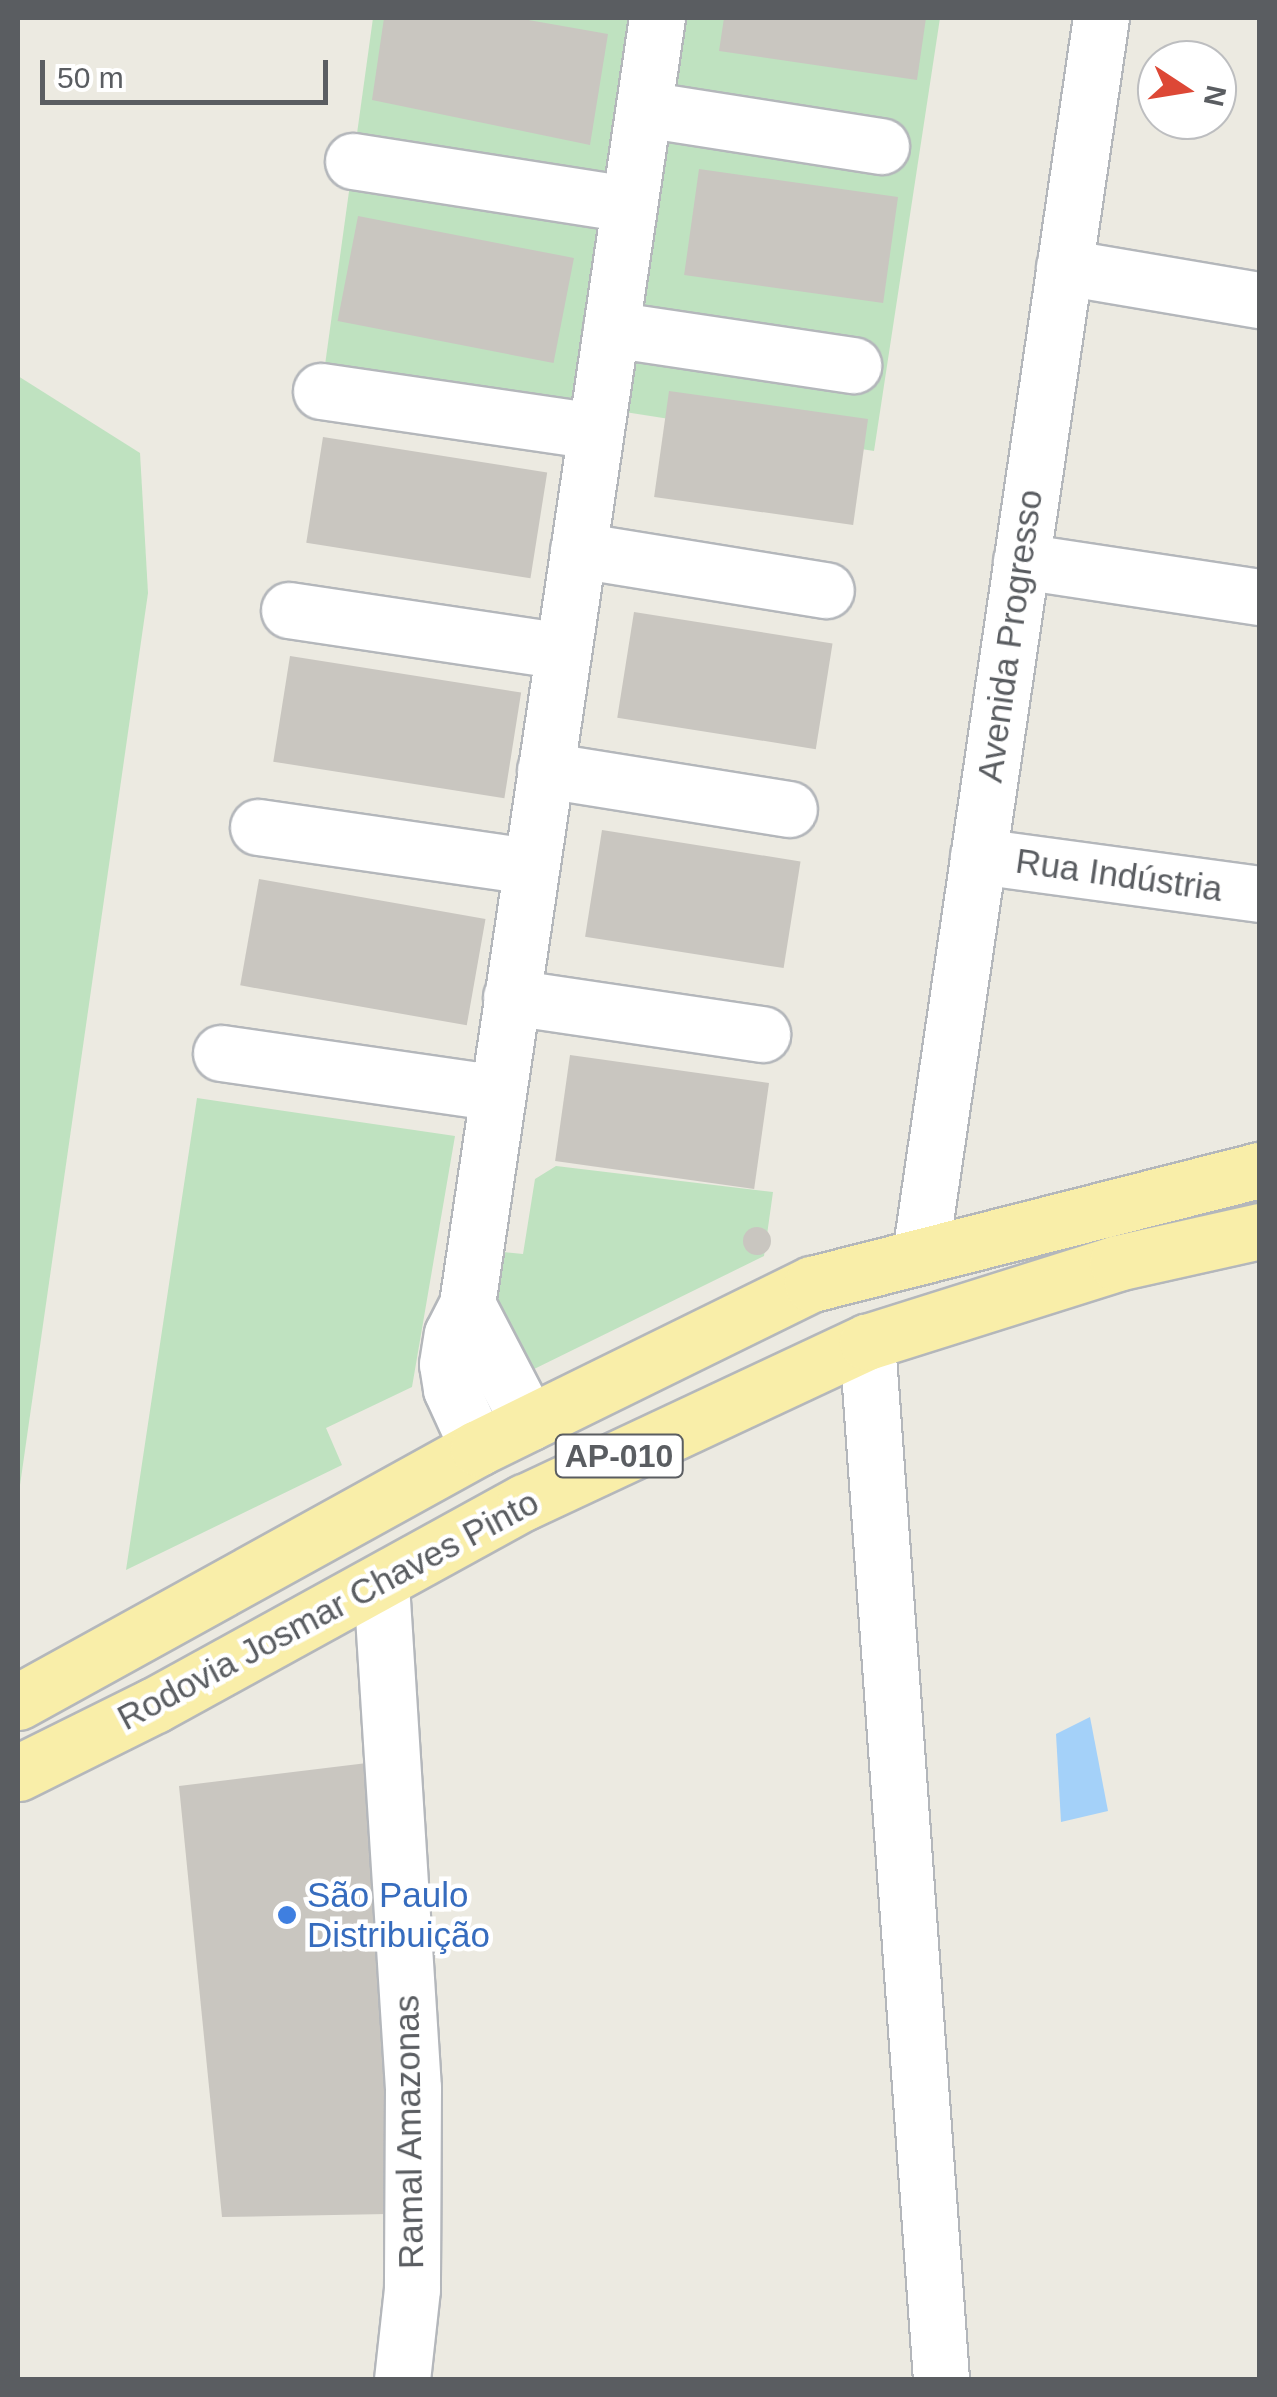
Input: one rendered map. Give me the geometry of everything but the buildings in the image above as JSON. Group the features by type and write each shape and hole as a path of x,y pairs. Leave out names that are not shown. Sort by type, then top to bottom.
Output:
{"main road":[{"name":"Rodovia Josmar Chaves Pinto","path":"18,1702 478,1448 812,1284 1260,1170"},
{"name":"Rodovia Josmar Chaves Pinto","path":"18,1773 381,1584 525,1502 867,1342 1116,1263 1260,1231"}],"street":[{"path":"478,1448 451,1390 447,1364 452,1334 467,1304 658,18"},
{"name":"Avenida Progresso","path":"920,1255 1102,18"},
{"path":"644,110 882,146"},
{"path":"353,160 630,204"},
{"path":"1064,267 1260,300"},
{"path":"610,329 853,365"},
{"path":"321,391 596,431"},
{"path":"578,550 826,590"},
{"path":"1022,561 1260,598"},
{"path":"290,610 563,651"},
{"path":"545,770 789,809"},
{"path":"258,827 530,866"},
{"name":"Rua Indústria","path":"978,856 1260,894"},
{"path":"511,997 762,1034"},
{"path":"221,1053 497,1094"},
{"path":"467,1304 529,1423"},
{"path":"867,1342 940,2380"},
{"name":"Ramal Amazonas","path":"381,1584 413,2088 412,2289 402,2380"}],"green space":[{"path":"373,18 940,18 874,451 325,365"},
{"path":"18,376 140,453 148,593 18,1499"},
{"path":"197,1098 455,1136 412,1387 326,1428 342,1465 126,1570"},
{"path":"556,1166 773,1192 764,1256 524,1374 487,1311 494,1251 523,1254 535,1179"}],"water":[{"path":"1090,1717 1108,1811 1061,1822 1056,1734"}],"place":[{"name":"São Paulo Distribuição","path":"287,1915"}]}
